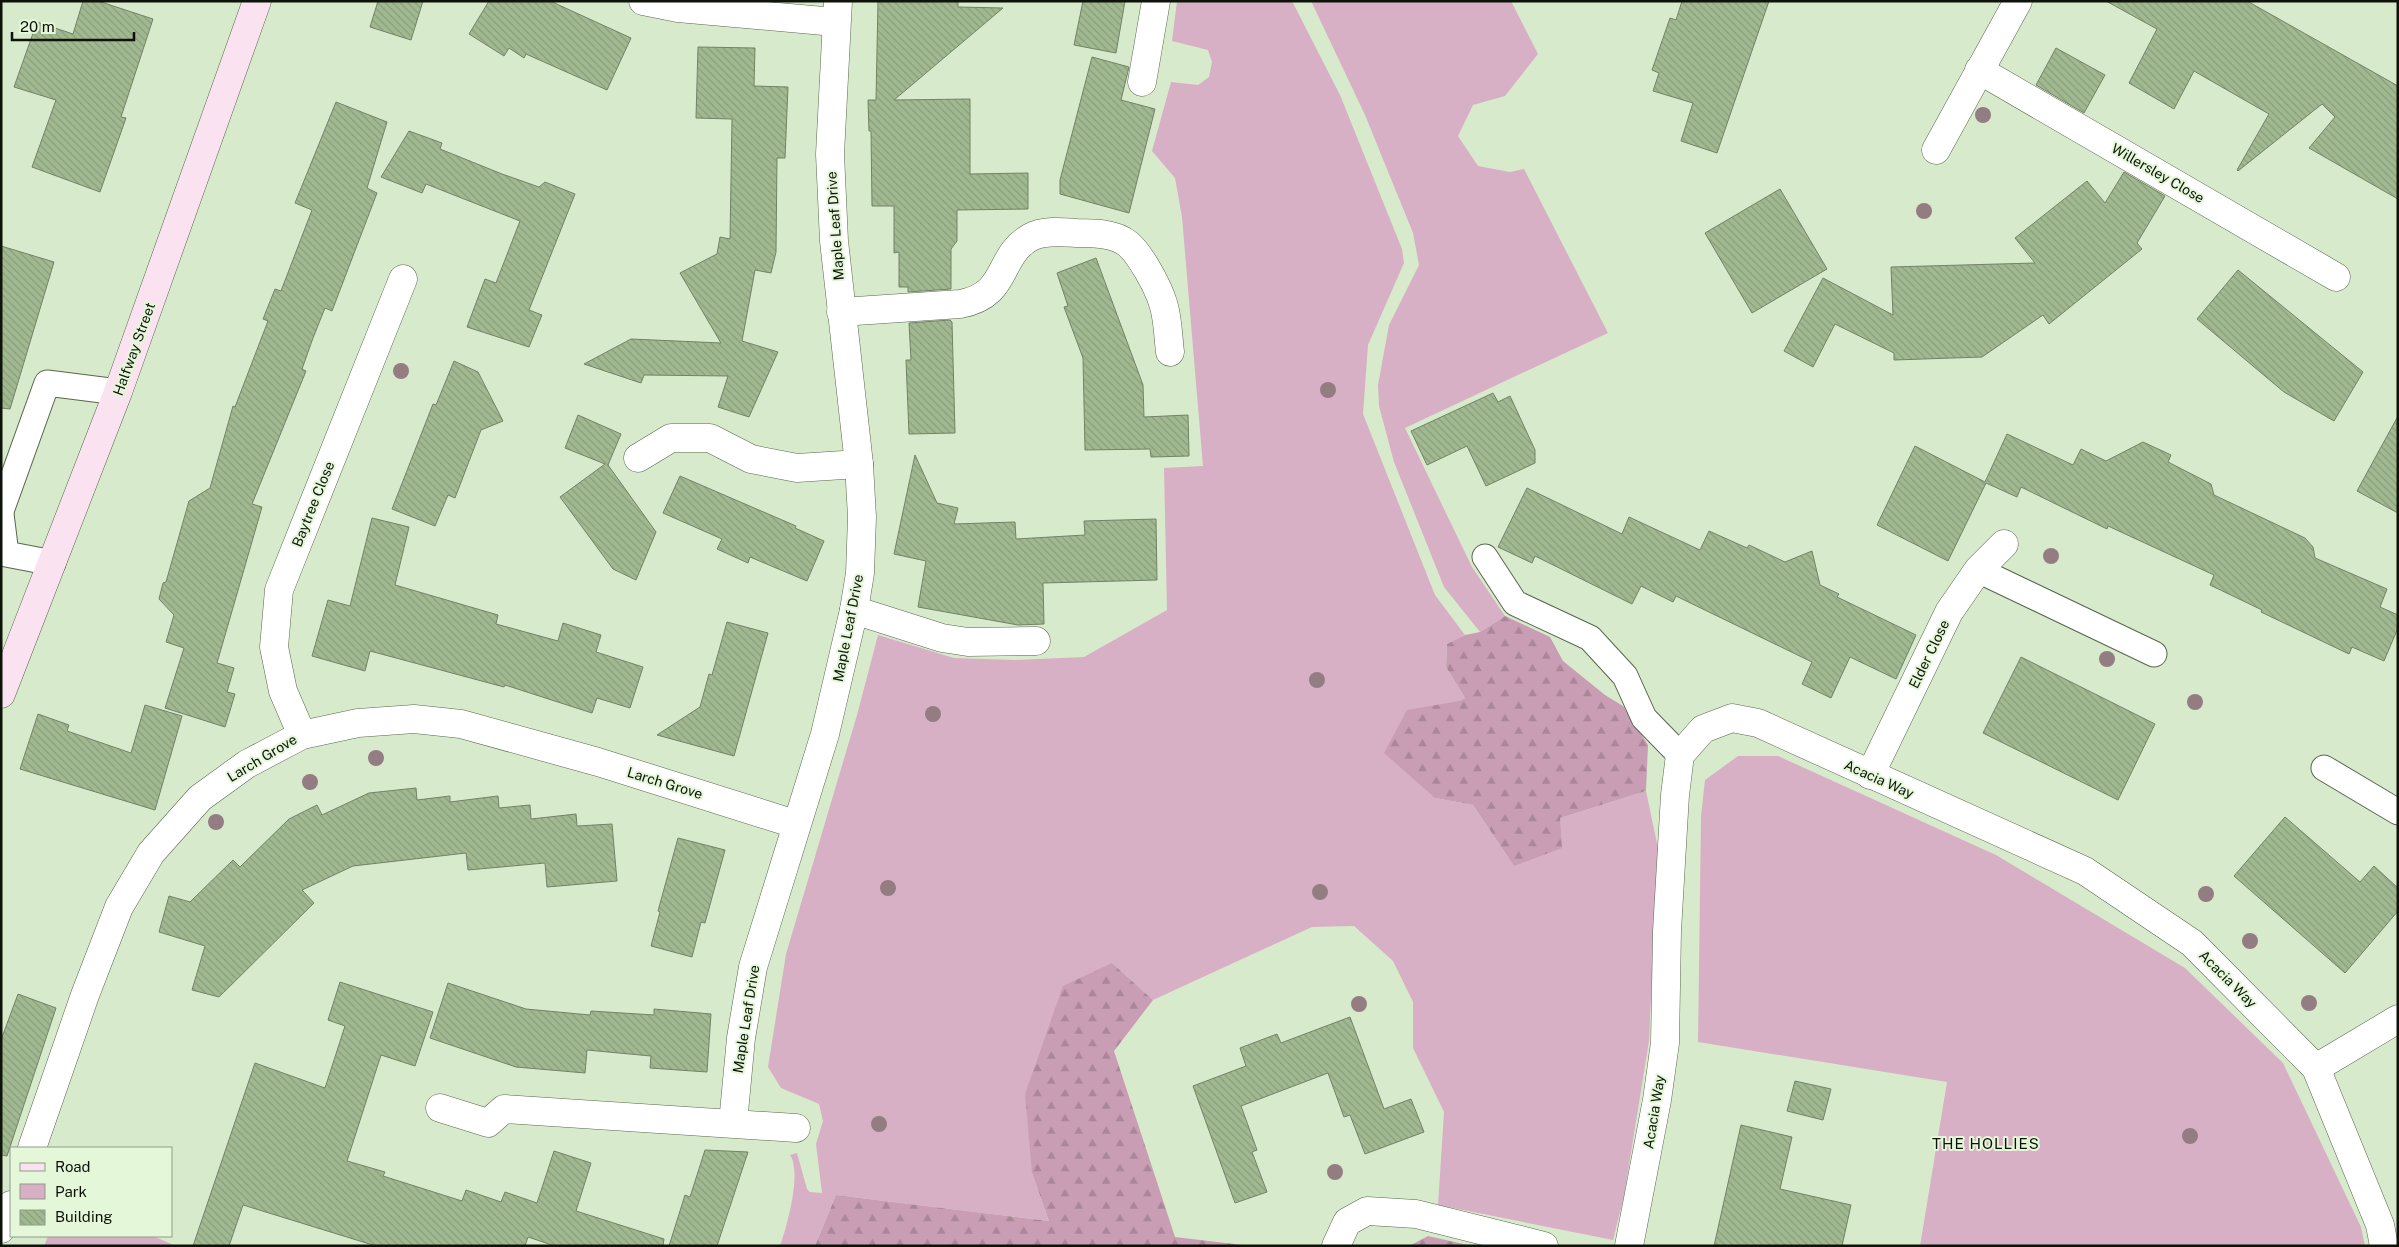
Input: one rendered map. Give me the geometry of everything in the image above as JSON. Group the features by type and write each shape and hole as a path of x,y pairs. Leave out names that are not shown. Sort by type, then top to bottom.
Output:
{"main road":[{"name":"Halfway Street","path":"1,694 118,392 257,1"}],"street":[{"path":"642,1 678,8 836,12"},
{"path":"1142,82 1156,1"},
{"path":"1936,150 2018,1"},
{"name":"Maple Leaf Drive","path":"733,1123 741,1038 753,968 825,734 854,610 860,573 862,517 859,464 834,241 830,154 836,12"},
{"name":"Willersley Close","path":"1979,70 2336,277"},
{"path":"841,312 960,304 977,301 997,284 1013,251 1032,236 1055,232 1100,233 1127,243 1145,266 1163,303 1170,352"},
{"name":"Baytree Close","path":"302,735 283,691 274,646 279,590 403,279"},
{"path":"638,458 671,438 710,438 752,458 797,468 859,464"},
{"name":"Elder Close","path":"1870,775 1949,612 1978,570 2004,544"},
{"path":"854,610 942,638 968,642 1036,642"},
{"name":"Acacia Way","path":"1628,1246 1655,1109 1665,1043 1666,931 1675,795 1680,755 1704,728 1732,718 1758,723 2085,871 2192,943 2316,1068 2380,1224 2384,1246"},
{"name":"Larch Grove","path":"32,1147 84,994 119,907 151,853 200,798 247,764 302,735 358,722 414,719 461,724 598,762 796,824"},
{"path":"2316,1068 2398,1019"},
{"path":"440,1108 488,1122 504,1109 796,1128"},
{"path":"1,1229 10,1207"},
{"path":"1336,1246 1347,1222 1367,1211 1416,1214 1544,1246"}],"lane":[{"path":"52,563 6,554 1,512 47,383 118,392"},
{"path":"1485,557 1515,603 1590,638 1625,676 1644,718 1680,755"},
{"path":"1978,570 2154,654"},
{"path":"2324,768 2398,812"}],"green space":[{"path":"1177,1 1292,1 1340,95 1402,249 1404,263 1368,345 1363,414 1435,595 1465,635 1447,644 1446,667 1465,698 1459,701 1435,798 1473,805 1514,866 1560,818 1646,791 1658,848 1649,1041 1624,1196 1613,1240 1438,1205 1444,1112 1413,1048 1413,1002 1393,961 1354,926 1312,927 1153,1000 1112,963 1032,1173 1049,1221 836,1195 815,1246 780,1246 794,1186 793,1163 790,1155 797,1153 807,1189 810,1192 822,1193 816,1144 823,1121 819,1104 781,1088 768,1067 786,954 857,715 878,635 954,658 1014,660 1084,657 1167,610 1164,468 1203,466 1182,217 1175,178 1152,151 1171,82 1198,85 1209,77 1212,62 1208,50 1172,41"},
{"path":"1311,1 1511,1 1538,54 1505,96 1473,105 1458,136 1478,166 1510,172 1524,169 1608,333 1405,428 1472,567 1505,616 1480,632 1444,587 1394,462 1379,406 1378,385 1389,325 1419,265 1413,233 1365,115"},
{"path":"1505,616 1550,637 1563,661 1605,695 1623,706 1648,745 1646,791 1560,818 1562,848 1514,866 1473,805 1435,798 1384,753 1407,710 1459,701 1465,698 1446,667 1447,644 1465,635 1480,632"},
{"path":"1738,756 1778,756 1996,855 2185,968 2283,1063 2361,1227 2365,1246 1920,1246 1947,1082 1698,1042 1701,816 1705,780"},
{"path":"1112,963 1153,1000 1114,1051 1175,1237 1251,1246 815,1246 836,1195 1049,1221 1032,1173 1025,1094 1063,986"},
{"path":"1428,1236 1472,1246 1409,1246"},
{"path":"48,1237 155,1237 176,1246 44,1246"}],"building":[{"path":"83,1 98,1 153,19 121,117 126,118 100,192 32,167 56,100 14,87 37,22 73,34"},
{"path":"378,1 423,1 411,40 370,27"},
{"path":"489,1 550,1 631,38 607,90 526,54 524,58 509,48 504,56 469,34"},
{"path":"878,1 958,1 958,7 1003,8 894,100 970,99 970,174 1028,173 1028,209 957,210 957,241 951,249 951,289 908,292 908,287 899,287 899,252 894,253 894,206 872,206 871,131 869,131 868,100 876,100"},
{"path":"1083,1 1125,1 1116,53 1074,45"},
{"path":"1682,1 1769,1 1717,153 1681,141 1693,103 1653,91 1659,73 1652,70 1670,18 1676,20"},
{"path":"2106,1 2247,1 2398,86 2398,199 2309,148 2335,117 2322,104 2238,171 2269,114 2194,71 2174,109 2129,83 2157,29"},
{"path":"698,47 755,48 754,86 788,87 785,158 777,158 776,252 771,273 755,270 742,341 778,352 749,417 718,407 728,376 644,375 641,383 584,364 631,339 721,343 680,273 717,254 720,237 730,239 732,119 696,118"},
{"path":"2056,48 2105,75 2084,113 2036,85"},
{"path":"1092,57 1129,67 1121,100 1155,109 1129,213 1060,194 1060,180"},
{"path":"336,102 387,122 367,188 377,193 332,311 325,308 302,369 306,371 252,504 262,507 217,663 234,668 227,692 235,694 225,727 165,708 184,648 166,642 174,615 159,599 163,583 166,582 189,501 210,488 233,406 235,407 268,321 263,319 275,289 281,291 312,210 295,203"},
{"path":"409,131 442,143 440,149 502,174 539,187 545,182 575,194 529,310 542,315 529,347 467,327 485,279 496,283 520,221 426,184 422,193 381,177"},
{"path":"2124,172 2165,196 2137,243 2142,249 2049,324 2043,315 1982,357 1894,360 1894,353 1835,324 1813,367 1784,351 1823,278 1893,315 1891,267 2035,263 2015,238 2087,181 2105,203"},
{"path":"1780,189 1827,269 1752,313 1705,233"},
{"path":"1,246 54,262 10,409 1,408"},
{"path":"1096,258 1143,385 1144,417 1188,415 1189,456 1151,457 1150,449 1085,450 1083,358 1064,307 1068,306 1057,273"},
{"path":"2238,270 2363,372 2334,421 2284,392 2197,319"},
{"path":"950,320 952,322 955,433 909,434 906,360 911,360 909,323"},
{"path":"454,361 478,372 503,421 481,430 455,498 448,495 435,526 392,509 433,404 436,405"},
{"path":"1493,393 1498,402 1510,396 1535,450 1535,463 1486,486 1467,446 1427,465 1411,431"},
{"path":"578,415 621,434 608,465 656,532 636,580 613,569 560,497 605,464 565,448"},
{"path":"2398,416 2398,513 2357,491"},
{"path":"2007,434 2073,465 2081,449 2106,461 2143,442 2171,455 2168,462 2211,484 2214,495 2305,538 2313,547 2315,558 2387,589 2380,607 2398,615 2398,628 2384,661 2352,647 2349,654 2261,612 2262,610 2210,585 2214,575 2108,526 2107,529 2021,487 2017,497 1986,483 1948,561 1877,525 1915,446 1985,482"},
{"path":"915,455 937,503 958,508 954,524 1015,522 1016,539 1085,535 1084,521 1156,519 1157,580 1043,583 1044,624 1018,625 918,607 926,561 894,554"},
{"path":"680,476 796,526 795,528 824,541 807,581 750,557 748,563 717,549 722,539 663,513"},
{"path":"1527,488 1622,534 1629,517 1700,550 1709,531 1747,548 1749,545 1785,562 1812,551 1820,585 1839,594 1837,597 1916,635 1896,679 1850,657 1831,698 1802,684 1812,662 1676,596 1673,602 1641,586 1632,604 1535,556 1532,563 1498,547"},
{"path":"372,518 409,527 395,585 498,615 496,624 558,641 563,623 601,635 596,652 643,667 630,708 597,698 592,713 505,685 504,687 370,651 365,671 312,656 328,600 350,606"},
{"path":"727,622 768,633 734,756 657,735 700,707 709,674 712,675"},
{"path":"2021,657 2155,724 2118,800 1983,733"},
{"path":"145,705 182,716 155,810 20,769 38,714 69,725 67,731 131,753"},
{"path":"416,788 417,800 450,796 450,802 498,796 499,808 530,805 531,819 576,814 577,826 612,824 617,881 547,887 545,863 468,870 466,853 353,866 302,890 314,903 219,997 192,990 205,946 159,932 169,896 190,902 233,860 240,867 289,819 317,805 322,815 369,793"},
{"path":"2285,817 2360,882 2374,866 2398,888 2398,911 2345,973 2234,876"},
{"path":"678,838 725,850 705,923 701,922 692,957 651,946 660,912 658,911"},
{"path":"340,982 433,1012 415,1066 381,1055 347,1161 385,1172 383,1176 462,1201 466,1190 501,1202 505,1192 537,1203 554,1151 591,1163 576,1211 664,1239 663,1246 555,1246 528,1237 525,1246 376,1246 243,1205 229,1246 193,1246 255,1063 325,1088 345,1026 328,1020"},
{"path":"448,983 526,1009 590,1015 591,1011 654,1015 654,1009 711,1014 707,1072 650,1068 651,1056 587,1050 585,1073 516,1067 430,1038"},
{"path":"18,994 56,1008 7,1156 1,1155 1,1040"},
{"path":"1350,1017 1384,1109 1411,1099 1424,1132 1365,1154 1350,1115 1344,1117 1328,1073 1241,1106 1257,1150 1252,1152 1267,1192 1235,1203 1193,1086 1246,1066 1240,1048 1277,1034 1281,1043"},
{"path":"1795,1081 1831,1089 1823,1120 1787,1111"},
{"path":"1741,1125 1792,1137 1780,1189 1851,1205 1842,1246 1714,1246"},
{"path":"705,1150 748,1152 717,1246 669,1246 685,1195 690,1197"}],"district":[{"name":"THE HOLLIES","path":"1986,1144"}]}
